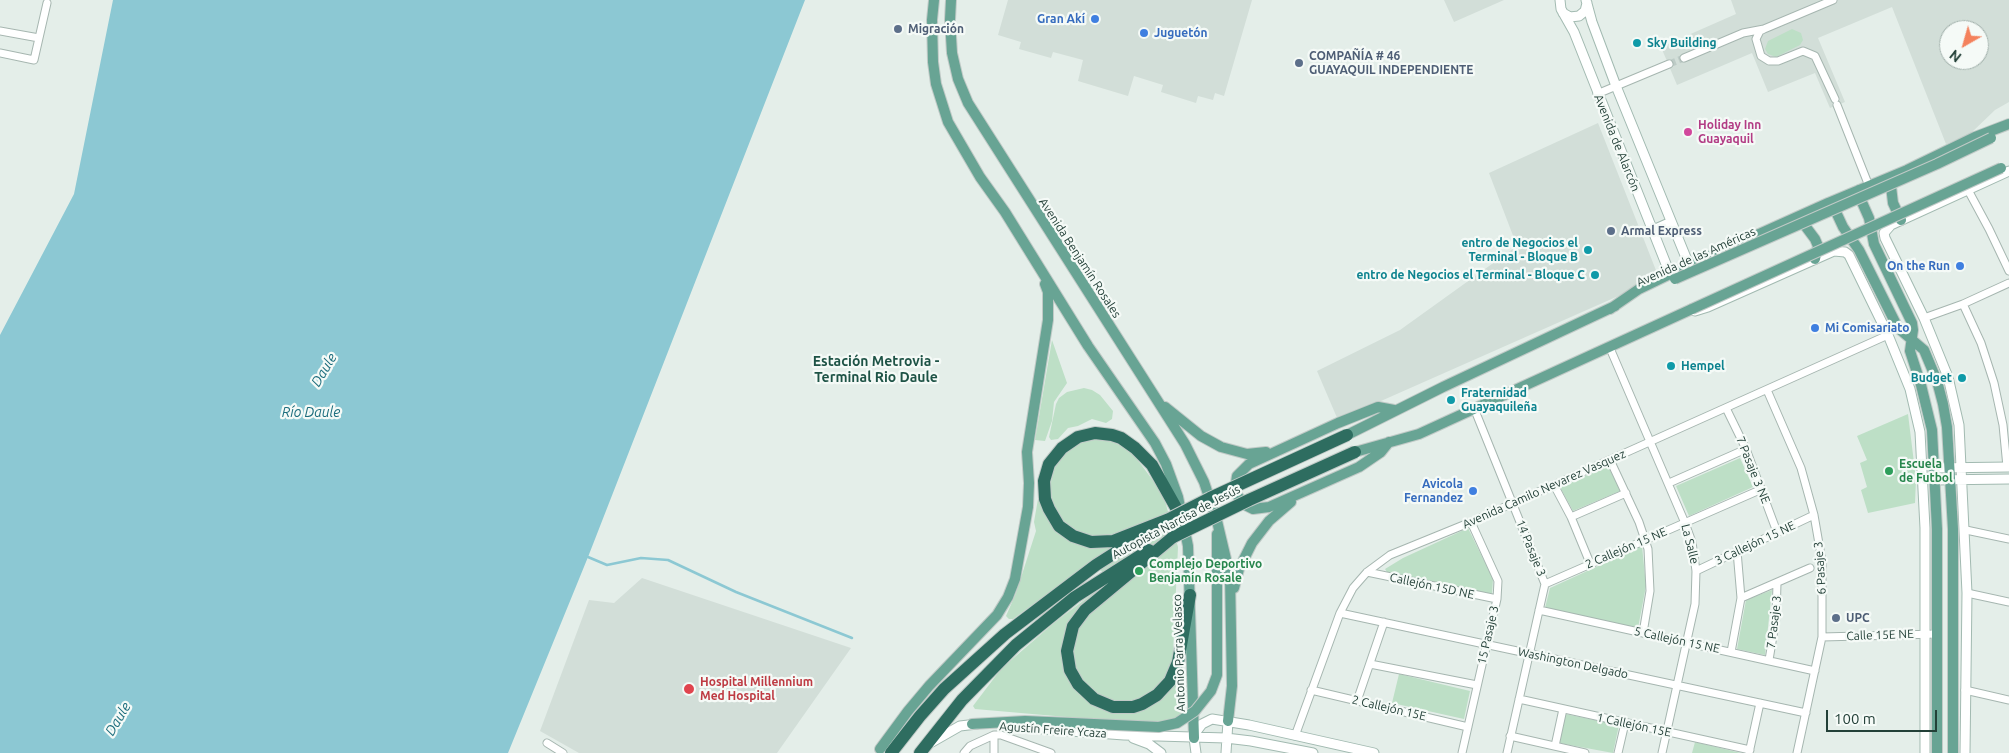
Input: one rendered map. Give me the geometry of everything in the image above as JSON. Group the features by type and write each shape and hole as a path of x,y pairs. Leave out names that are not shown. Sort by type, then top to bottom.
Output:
{"highway":[{"path":"1169,519 1113,541 1082,540 1065,531 1053,518 1044,491 1046,472 1054,456 1070,441 1087,434 1112,434 1121,438 1144,456 1184,522"},
{"name":"Autopista Narcisa de Jesús","path":"882,752 920,716 944,689 1005,634 1096,565 1169,519 1347,435"},
{"name":"Autopista Narcisa de Jesús","path":"921,753 962,700 988,672 1016,645 1076,597 1141,554 1173,537 1248,500 1355,452"},
{"path":"1173,537 1094,603 1079,618 1070,635 1066,651 1070,670 1078,684 1094,699 1113,706 1133,707 1157,695 1170,681 1178,662 1190,595"}],"main road":[{"path":"934,0 932,20 933,62 936,84 948,122 975,170 1005,212 1088,346 1155,443 1166,464 1178,497 1184,522"},
{"name":"Avenida Benjamín Rosales","path":"951,0 952,53 958,79 968,103 1159,402 1196,464 1207,489 1217,521"},
{"name":"Avenida de Alarcón","path":"1560,0 1563,13 1574,32 1597,94 1673,276"},
{"path":"1563,13 1570,17 1579,16 1585,11 1587,1"},
{"name":"Avenida de Alarcón","path":"1587,1 1592,22 1616,86 1689,265"},
{"path":"1673,276 1689,265 1828,203 1890,178 1975,137 2009,126"},
{"name":"Avenida de las Américas","path":"1394,410 1610,309 1673,276 1937,164 1991,138 2009,126"},
{"path":"1965,753 1966,530 1959,425 1948,377 1924,318 1885,238 1886,229 1901,220 1968,190 2006,168"},
{"path":"1394,410 1378,407 1277,450 1244,467 1235,482 1237,495 1245,505 1253,509 1261,509 1303,493 1359,466 1381,452 1389,442 1419,434 1609,346 2006,168"},
{"path":"1890,178 1893,203 1901,220"},
{"path":"1864,188 1861,200 1869,218 1874,244 1912,323 1910,351 1922,386 1932,430 1938,529 1937,753"},
{"path":"1828,203 1836,212 1843,227 1859,250 1898,328 1924,350 1937,381 1948,427 1954,529 1953,753"},
{"path":"1795,218 1803,223 1815,239 1818,246 1815,259"},
{"path":"1653,230 1670,222"},
{"path":"1681,314 1708,307 1834,251 1845,252 1849,255 1888,335 1910,389 1920,432 1925,528 1925,753"},
{"path":"882,752 929,686 996,615 1008,597 1015,578 1024,534 1029,495 1027,452 1048,320 1048,292 1042,273"},
{"path":"1159,402 1201,436 1221,447 1247,454 1277,450"},
{"name":"Autopista Narcisa de Jesús","path":"1347,435 1394,410"},
{"name":"Autopista Narcisa de Jesús","path":"1355,452 1389,442"},
{"path":"1934,468 2008,467"},
{"path":"1934,480 2009,479"},
{"path":"1231,611 1235,583 1244,555 1269,521 1286,505 1303,493"},
{"path":"972,724 1025,721 1159,727 1177,723 1195,711 1211,691 1217,675 1217,521"},
{"path":"1217,521 1228,563 1231,611 1232,686 1226,753"},
{"name":"Antonio Parra Velasco","path":"1184,522 1188,546 1196,753"},
{"path":"1194,738 1198,729 1205,722 1212,719 1374,753"},
{"name":"Agustín Freire Ycaza","path":"921,753 948,732 972,724 1124,735 1226,738 1313,753"},
{"path":"1124,735 1149,744 1161,753"}],"street":[{"path":"1684,58 1743,33 1764,29 1833,0"},
{"path":"0,53 34,60 47,3"},
{"path":"1764,29 1757,35 1756,39 1761,56 1764,59 1773,62 1798,52 1807,52 1815,56 1836,102 1864,188"},
{"path":"0,31 39,38"},
{"path":"1597,94 1668,64"},
{"path":"1968,190 2009,271"},
{"path":"1924,318 1963,304 2009,283"},
{"path":"1963,304 1981,343 1994,383 2008,467"},
{"name":"Avenida Camilo Nevarez Vasquez","path":"1295,736 1340,613 1353,588 1367,572 1390,555 1471,522 1888,335"},
{"name":"La Salle","path":"1609,346 1685,523 1692,542 1696,571 1696,604 1662,753"},
{"name":"6 Pasaje 3","path":"1767,390 1801,468 1814,515 1822,561 1822,637 1797,753"},
{"name":"14 Pasaje 3","path":"1474,408 1545,584 1507,753"},
{"name":"7 Pasaje 3 NE","path":"1726,408 1746,449 1777,532"},
{"path":"1669,483 1746,449"},
{"path":"1610,460 1648,549 1650,591 1643,633"},
{"path":"1554,485 1571,517 1590,563"},
{"name":"2 Callejón 15 NE","path":"1545,584 1762,489"},
{"path":"1571,517 1626,494"},
{"name":"3 Callejón 15 NE","path":"1696,571 1814,515"},
{"name":"15 Pasaje 3","path":"1462,753 1497,599 1498,581 1471,522"},
{"path":"1966,530 2009,539"},
{"path":"1732,652 1741,598 1737,551"},
{"path":"1741,598 1810,568"},
{"name":"Callejón 15D NE","path":"1367,572 1497,599"},
{"name":"7 Pasaje 3","path":"1769,660 1776,618 1777,583"},
{"path":"1967,593 2009,602"},
{"name":"5 Callejón 15 NE","path":"1539,610 1815,671"},
{"name":"Washington Delgado","path":"1340,613 1806,714"},
{"path":"1356,701 1384,622"},
{"name":"Calle 15E NE","path":"1822,637 1937,634"},
{"path":"1370,664 1477,686"},
{"name":"2 Callejón 15E","path":"1311,690 1468,727"},
{"path":"1965,690 2009,700"},
{"name":"1 Callejón 15E","path":"1519,699 1749,752"},
{"path":"1749,752 1760,704"},
{"path":"1555,746 1563,709"},
{"path":"1618,753 1625,723"},
{"path":"964,753 970,746 994,735 1002,736 1049,753"},
{"path":"994,735 994,753"},
{"path":"1510,736 1585,753"},
{"path":"547,743 563,753"}],"shaded area":[{"path":"1008,0 1252,0 1224,96 1215,93 1213,100 1198,96 1196,103 1161,92 1163,85 1134,76 1128,96 1078,81 1083,60 1053,52 1051,58 1019,49 1021,42 998,35"},
{"path":"1444,0 1504,0 1454,22"},
{"path":"1731,0 2009,0 2009,102 1995,110 1970,134 1946,144 1892,7 1818,38 1845,102 1830,108 1815,73 1768,92 1752,53 1677,85 1661,47 1736,14"},
{"path":"1598,123 1659,278 1338,420 1317,371 1400,330 1517,246 1489,173"},
{"name":"Hospital Millennium Med Hospital","path":"642,578 851,648 777,753 579,753 540,731 589,600 614,603"}],"green space":[{"path":"1792,29 1801,33 1803,40 1800,45 1776,57 1768,54 1765,49 1768,41"},
{"path":"1052,340 1067,383 1054,402 1052,421 1045,441 1035,440"},
{"path":"1084,388 1100,395 1113,411 1112,419 1106,423 1092,419 1078,426 1068,428 1058,439 1051,440 1049,437 1059,398 1067,392"},
{"name":"Escuela de Futbol","path":"1908,414 1916,479 1915,503 1868,513 1861,490 1867,487 1860,463 1867,460 1857,436"},
{"name":"Complejo Deportivo Benjamín Rosale","path":"1097,439 1111,441 1124,447 1134,455 1160,490 1165,501 1178,547 1173,653 1183,664 1184,715 1175,720 1147,724 975,709 973,706 1001,669 1055,622 1108,582 1095,560 1013,619 1009,619 1006,616 1016,593 1036,531 1034,522 1038,499 1052,527 1064,537 1069,529 1056,514 1049,491 1054,468 1069,449 1084,441"},
{"path":"1740,458 1753,487 1689,516 1676,486"},
{"path":"1608,466 1620,491 1573,511 1560,487"},
{"path":"1468,528 1493,579 1492,594 1387,572 1385,569 1403,558"},
{"path":"1642,546 1646,586 1638,628 1545,608 1550,588"},
{"path":"1772,590 1765,655 1737,649 1746,600"},
{"path":"1399,674 1470,691 1464,719 1392,703"},
{"path":"1565,714 1619,725 1613,753 1559,743"},
{"path":"1695,742 1741,753 1692,753"}],"water":[{"name":"Río Daule","path":"113,0 805,0 588,557 508,753 0,753 0,335 74,194"}],"waterway":[{"path":"588,557 607,565 641,558 668,560 736,592 852,638"}],"tunnel":[{"path":"1669,64 1684,58"}],"place":[{"name":"Gran Akí","path":"1095,19"},
{"name":"Migración","path":"898,29"},
{"name":"Juguetón","path":"1144,33"},
{"name":"Sky Building","path":"1637,43"},
{"name":"COMPAÑÍA # 46 GUAYAQUIL INDEPENDIENTE","path":"1299,63"},
{"name":"Holiday Inn Guayaquil","path":"1688,132"},
{"name":"Armal Express","path":"1611,231"},
{"name":"entro de Negocios el Terminal - Bloque B","path":"1588,250"},
{"name":"On the Run","path":"1960,266"},
{"name":"entro de Negocios el Terminal - Bloque C","path":"1595,275"},
{"name":"Mi Comisariato","path":"1815,328"},
{"name":"Hempel","path":"1671,366"},
{"name":"Budget","path":"1962,378"},
{"name":"Fraternidad Guayaquileña","path":"1451,400"},
{"name":"Escuela de Futbol","path":"1889,471"},
{"name":"Avicola Fernandez","path":"1473,491"},
{"name":"Complejo Deportivo Benjamín Rosale","path":"1139,571"},
{"name":"UPC","path":"1836,618"},
{"name":"Hospital Millennium Med Hospital","path":"689,689"}],"district":[{"name":"Estación Metrovia - Terminal Rio Daule","path":"876,370"}],"water label":[{"name":"Daule","path":"324,370"},
{"name":"Daule","path":"118,719"}]}
